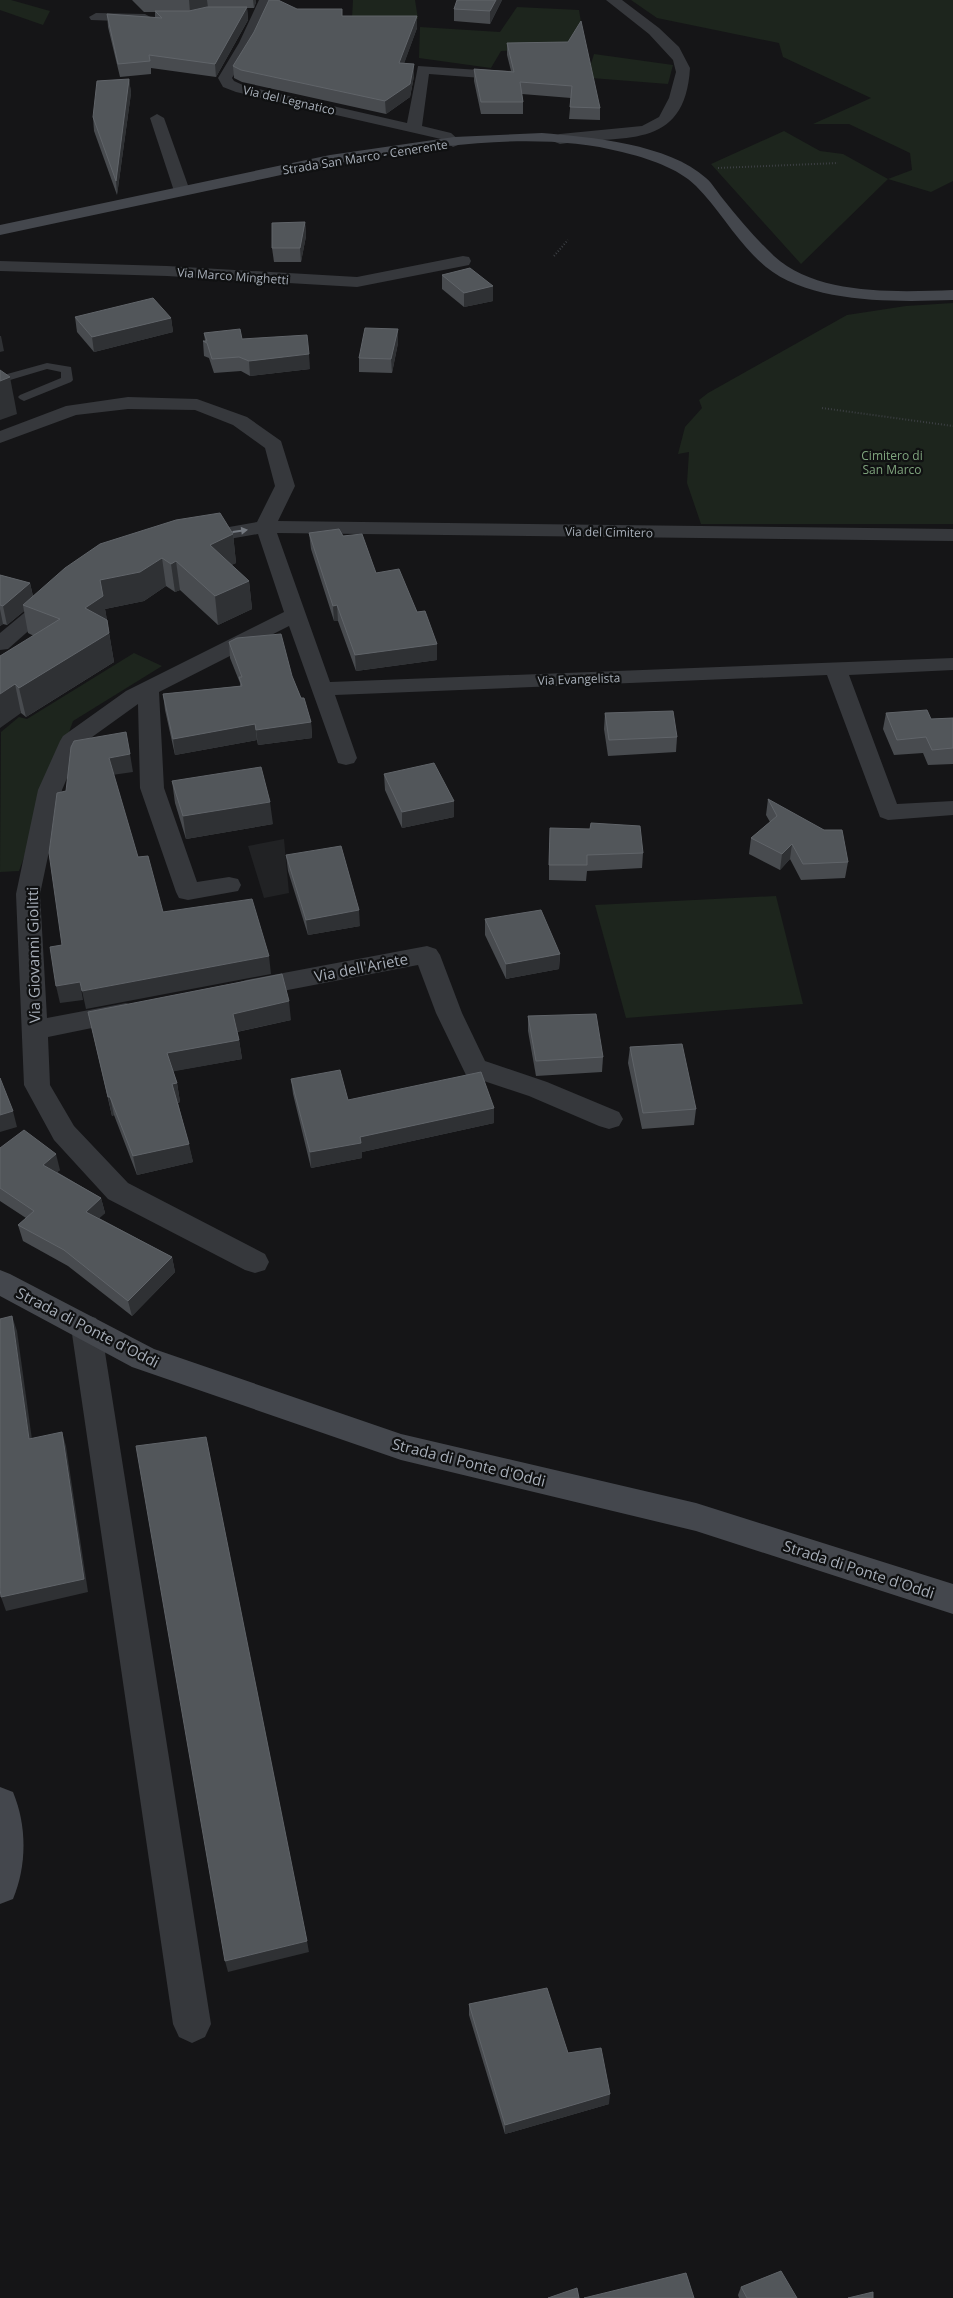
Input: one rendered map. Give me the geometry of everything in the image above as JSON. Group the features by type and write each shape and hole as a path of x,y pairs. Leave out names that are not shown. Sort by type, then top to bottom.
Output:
{"main road":[{"name":"Strada San Marco - Cenerente","path":"0,230 330,160 454,142 560,139 603,142 634,150 663,160 699,180 768,261 806,281 830,289 862,295 893,297 953,294"},
{"name":"Strada di Ponte d'Oddi","path":"0,1282 143,1358 401,1447 696,1517 953,1599"},
{"path":"0,1804 7,1846 0,1886"}],"street":[{"name":"Via del Legnatico","path":"266,0 246,43 225,78 228,84 241,89 446,136 454,142"},
{"path":"560,139 581,135 640,131 660,124 672,114 683,70 681,62 671,47 613,0"},
{"path":"242,14 259,14"},
{"path":"96,17 162,18"},
{"path":"414,129 423,69 495,75"},
{"path":"157,118 182,191"},
{"name":"Via Marco Minghetti","path":"0,266 167,271 357,282 463,261"},
{"path":"0,437 73,410 128,403 198,405 240,421 274,445 286,486 265,527 346,758"},
{"name":"Via del Cimitero","path":"176,542 265,527 953,535"},
{"path":"5,640 69,586"},
{"name":"Via Giovanni Giolitti","path":"255,1262 118,1191 64,1133 37,1085 28,894 50,790 71,741 134,696 296,614"},
{"name":"Via Evangelista","path":"322,689 953,664"},
{"path":"836,669 888,812 953,808"},
{"path":"148,689 152,788 188,892 229,885"},
{"name":"Via dell'Ariete","path":"220,994 427,954 450,1013 475,1068 538,1089 609,1119"},
{"path":"34,1030 152,1007"},
{"path":"86,1328 192,2024"}],"lane":[{"path":"0,380 47,366 67,369 67,380 24,397"}],"path":[{"path":"680,170 838,162"},
{"path":"554,256 568,240"},
{"path":"822,408 953,426"}],"shaded area":[{"path":"284,839 289,893 264,898 248,846"}],"green space":[{"path":"0,0 11,0 50,11 43,25 0,10"},
{"path":"353,0 415,0 418,19 352,18"},
{"path":"631,0 953,0 953,181 931,192 888,179 912,170 910,153 849,124 813,124 871,98 783,57 779,43 657,18"},
{"path":"517,7 579,10 581,22 567,47 501,51 491,68 419,58 420,27 500,32"},
{"path":"594,54 673,65 668,84 553,75 590,67"},
{"path":"784,131 820,151 843,154 888,179 801,264 711,164"},
{"name":"Cimitero di San Marco","path":"953,303 953,524 701,524 687,483 689,452 678,454 685,427 702,408 699,400 708,393 847,315 906,306"},
{"path":"134,653 162,666 73,721 19,871 0,872 1,732 19,717 27,719"},
{"path":"776,896 803,1004 626,1018 595,905"}],"building":[{"path":"269,0 278,0 297,9 342,9 342,16 417,16 399,63 414,64 410,84 385,101 241,70 233,66 254,32"},
{"path":"457,0 496,0 490,11 454,9"},
{"path":"207,7 247,7 215,64 149,55 150,61 118,64 107,14 162,18 155,11 189,11"},
{"path":"581,21 600,108 570,107 572,86 520,82 523,102 481,102 474,69 514,72 507,43 568,42"},
{"path":"129,79 116,181 93,117 97,81"},
{"path":"305,222 300,248 272,248 272,223"},
{"path":"470,268 493,286 464,293 442,275"},
{"path":"153,298 171,318 92,337 75,317"},
{"path":"365,328 398,329 391,359 359,358"},
{"path":"240,329 242,339 307,335 309,354 249,361 239,357 212,359 207,343 203,341 207,341 204,333"},
{"path":"0,370 10,377 0,381"},
{"path":"220,513 233,534 210,545 249,581 215,596 176,561 171,564 162,558 140,572 100,580 103,596 85,608 107,620 109,633 19,688 15,684 0,694 0,656 60,619 23,605 65,568 100,544 176,520"},
{"path":"339,529 343,536 362,534 376,573 399,569 417,612 425,611 437,644 355,655 337,605 333,606 309,533"},
{"path":"0,575 30,583 3,606 0,605"},
{"path":"281,634 292,676 301,698 304,698 311,722 256,730 255,724 173,739 163,694 242,686 239,677 242,677 229,642 237,638"},
{"path":"927,710 931,719 953,718 953,748 932,750 926,737 897,740 886,713"},
{"path":"673,711 677,737 609,740 605,713"},
{"path":"126,732 130,754 109,758 138,857 148,856 163,912 252,899 269,956 82,991 80,982 56,986 50,947 62,945 49,853 57,793 66,791 71,747 74,741"},
{"path":"434,763 454,801 402,812 384,774"},
{"path":"261,767 270,802 183,816 172,781"},
{"path":"768,799 824,830 842,830 848,862 803,864 792,844 782,854 751,838 777,816"},
{"path":"591,823 640,826 643,853 587,855 587,865 549,865 550,828 590,829"},
{"path":"341,846 359,910 306,920 286,855"},
{"path":"541,910 560,954 506,964 485,919"},
{"path":"282,974 289,1001 233,1014 239,1040 167,1053 177,1083 172,1084 189,1144 133,1156 110,1097 108,1097 88,1012"},
{"path":"596,1014 603,1057 536,1061 528,1016"},
{"path":"682,1044 696,1109 643,1113 630,1047"},
{"path":"340,1070 348,1100 481,1072 494,1108 360,1137 361,1143 310,1152 291,1079"},
{"path":"0,1078 13,1111 0,1115"},
{"path":"24,1130 56,1154 43,1165 101,1198 86,1212 172,1257 128,1301 64,1250 18,1225 34,1211 0,1188 0,1148"},
{"path":"12,1316 29,1439 62,1432 84,1579 1,1597 0,1319"},
{"path":"206,1437 307,1941 225,1961 136,1446"},
{"path":"547,1988 568,2053 601,2048 610,2094 505,2125 469,2004"},
{"path":"781,2271 797,2298 747,2298 741,2287"},
{"path":"686,2273 694,2298 584,2298"},
{"path":"577,2288 579,2298 548,2298"},
{"path":"873,2292 873,2298 848,2298"}]}
